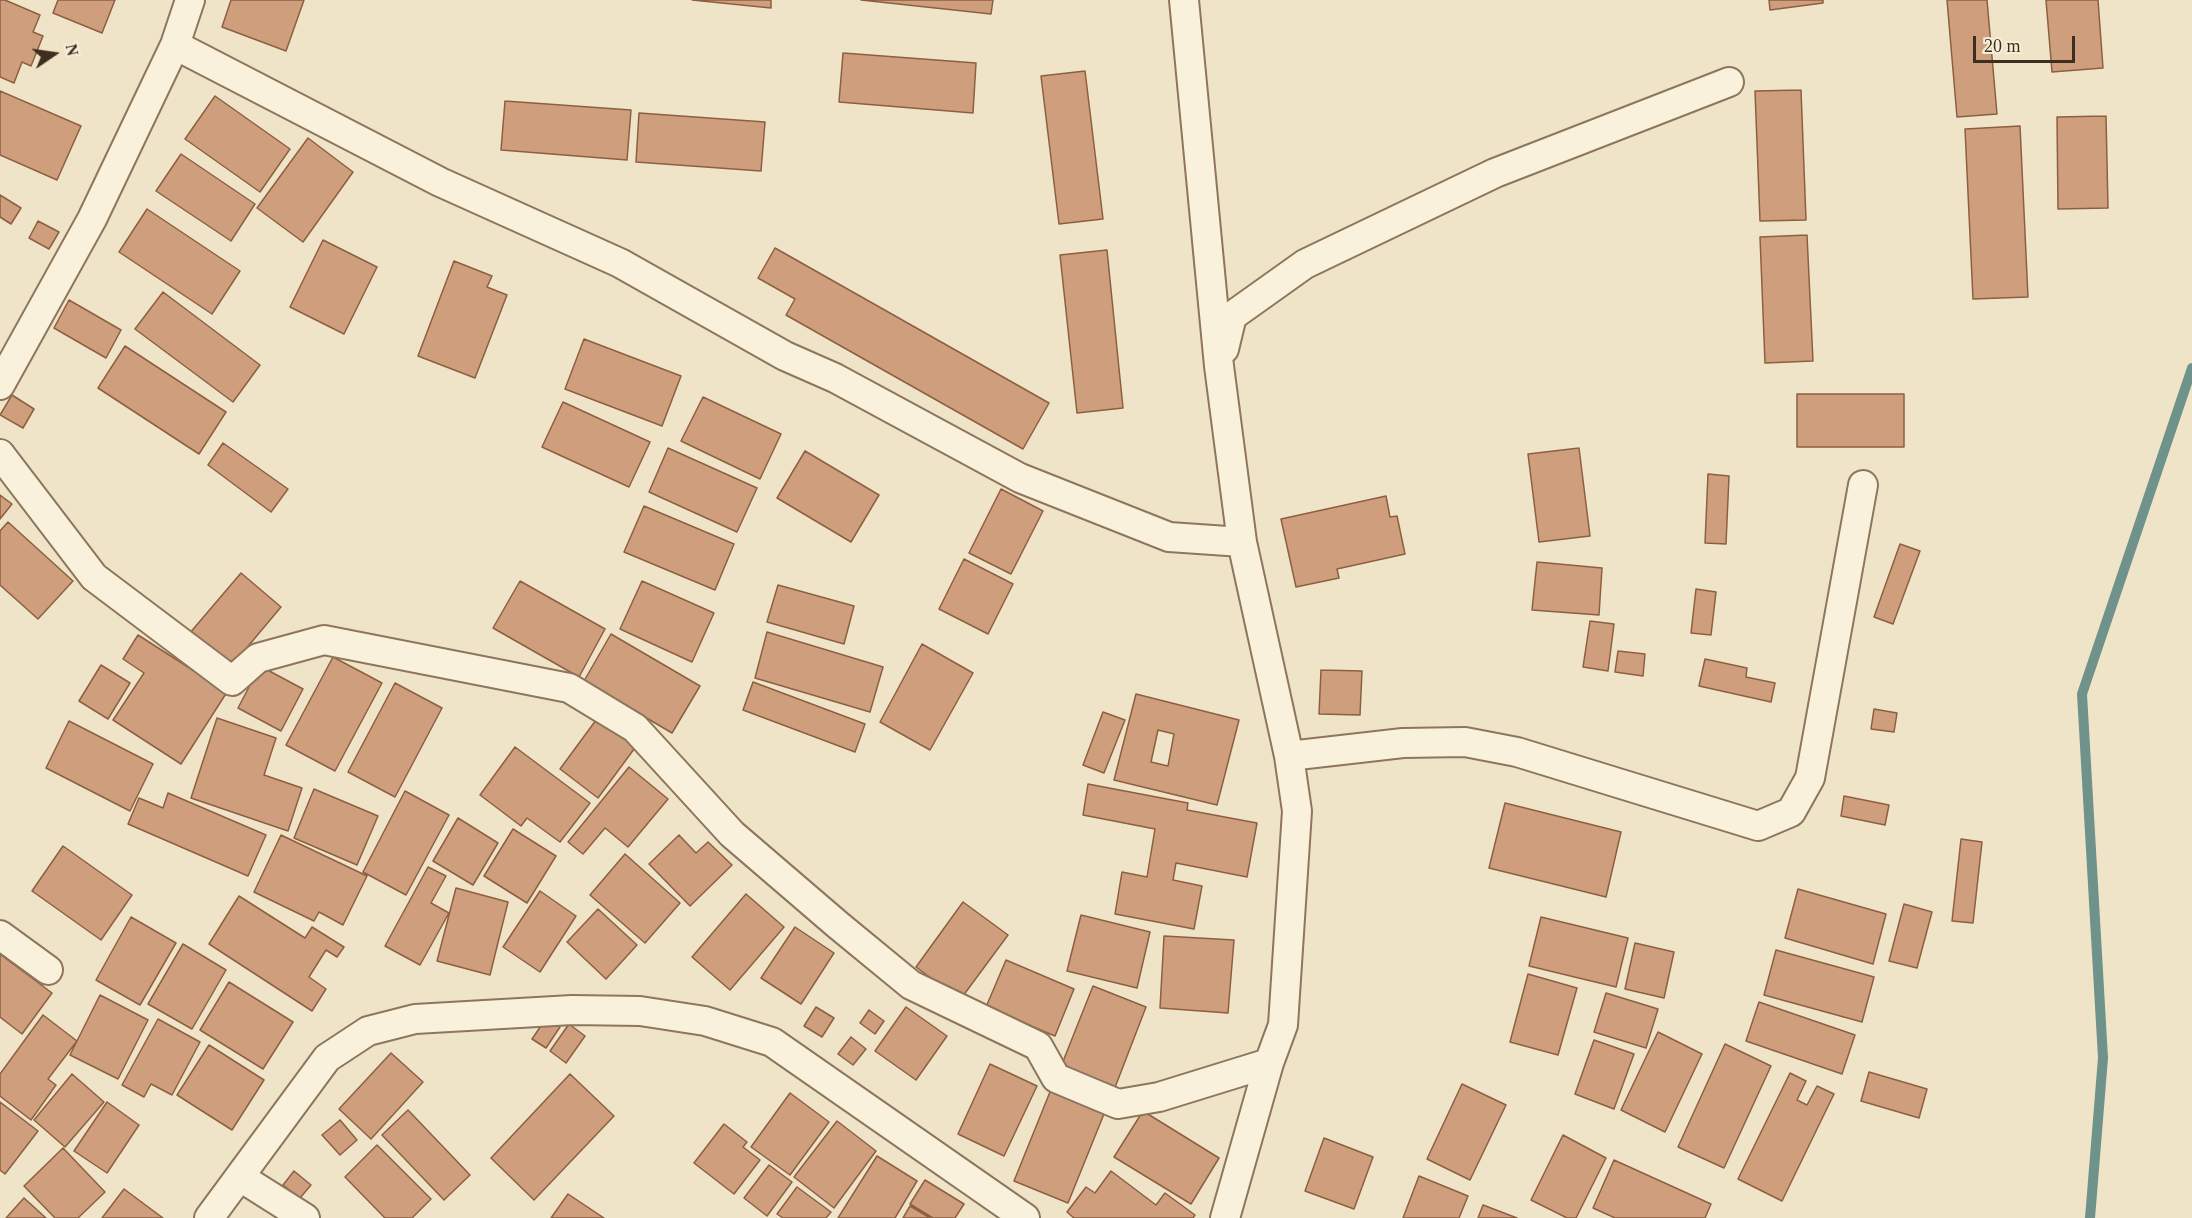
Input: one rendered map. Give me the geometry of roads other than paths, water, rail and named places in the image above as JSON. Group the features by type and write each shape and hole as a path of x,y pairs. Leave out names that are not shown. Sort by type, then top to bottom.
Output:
{"street":[{"path":"0,385 92,219 175,45 190,0"},
{"path":"1184,0 1219,366 1242,542 1289,756 1297,811 1283,1025 1269,1063 1226,1218"},
{"path":"175,45 440,182 620,263 785,356 835,378 1020,478 1169,537 1242,542"},
{"path":"1219,366 1232,316 1305,264 1495,173 1729,82"},
{"path":"0,454 94,577 232,681 258,658 324,640 569,688 635,728 732,834 911,985 1038,1046 1056,1078 1118,1104 1159,1097 1269,1063"},
{"path":"1289,756 1403,742 1465,742 1516,752 1758,826 1791,812 1810,778 1863,485"},
{"path":"0,935 48,970"},
{"path":"209,1218 327,1058 368,1031 415,1019 572,1010 640,1011 705,1021 772,1042 1025,1218"},
{"path":"240,1177 305,1218"}],"waterway":[{"path":"2090,1218 2103,1058 2082,694 2192,368"}]}
